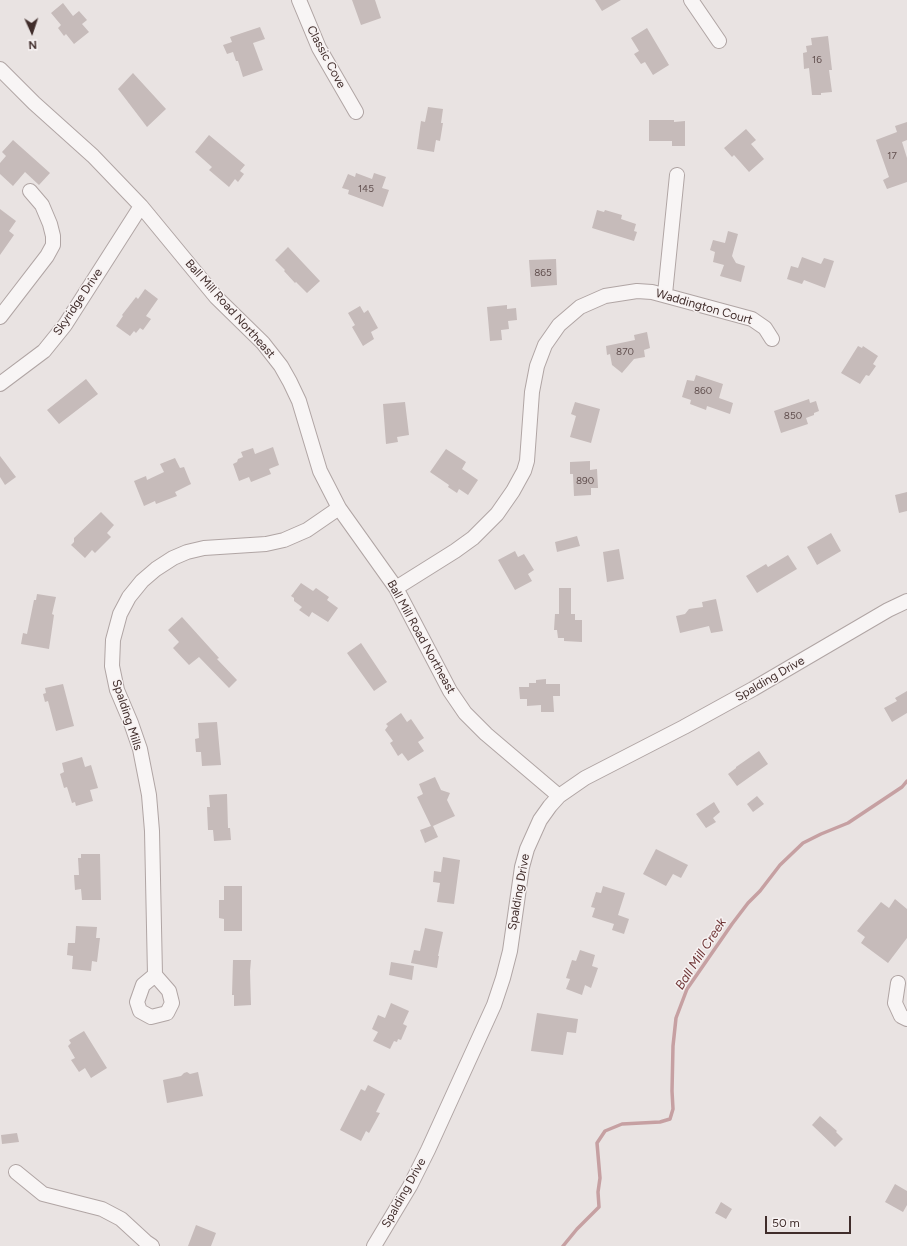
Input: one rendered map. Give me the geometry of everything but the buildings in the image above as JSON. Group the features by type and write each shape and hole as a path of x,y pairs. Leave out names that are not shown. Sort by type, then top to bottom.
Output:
{"street":[{"name":"Classic Cove","path":"299,0 319,48 356,112"},
{"path":"691,0 719,41"},
{"name":"Ball Mill Road Northeast","path":"0,69 34,103 93,156 140,206 216,297 263,343 281,366 299,402 320,471 339,508 396,588 450,691 465,713 486,734 559,796"},
{"path":"665,294 676,175"},
{"path":"0,317 47,256 53,245 53,236 50,224 42,205 30,191"},
{"name":"Skyridge Drive","path":"0,384 44,351 65,324 140,206"},
{"name":"Waddington Court","path":"396,588 473,538 497,514 513,491 524,471 527,461 532,392 537,366 545,345 559,325 580,308 605,296 637,291 665,294 752,319 765,328 772,339"},
{"name":"Spalding Mills","path":"155,976 152,831 149,795 140,749 117,690 112,666 113,640 120,614 129,598 142,581 156,569 173,558 187,552 204,548 266,544 284,540 307,530 339,508"},
{"name":"Spalding Drive","path":"374,1246 410,1186 428,1150 494,1005 510,951 526,849 540,820 559,796 585,778 760,686 888,610 907,601"},
{"path":"898,983 895,1003 900,1016 907,1019"},
{"path":"16,1172 43,1194 102,1209 121,1219 152,1246"}],"waterway":[{"name":"Ball Mill Creek","path":"563,1246 577,1229 599,1207 598,1192 600,1178 597,1143 605,1131 622,1124 660,1122 670,1119 673,1109 673,1046 676,1018 687,989 732,924 780,865 803,843 848,823 902,787 907,781"}]}
